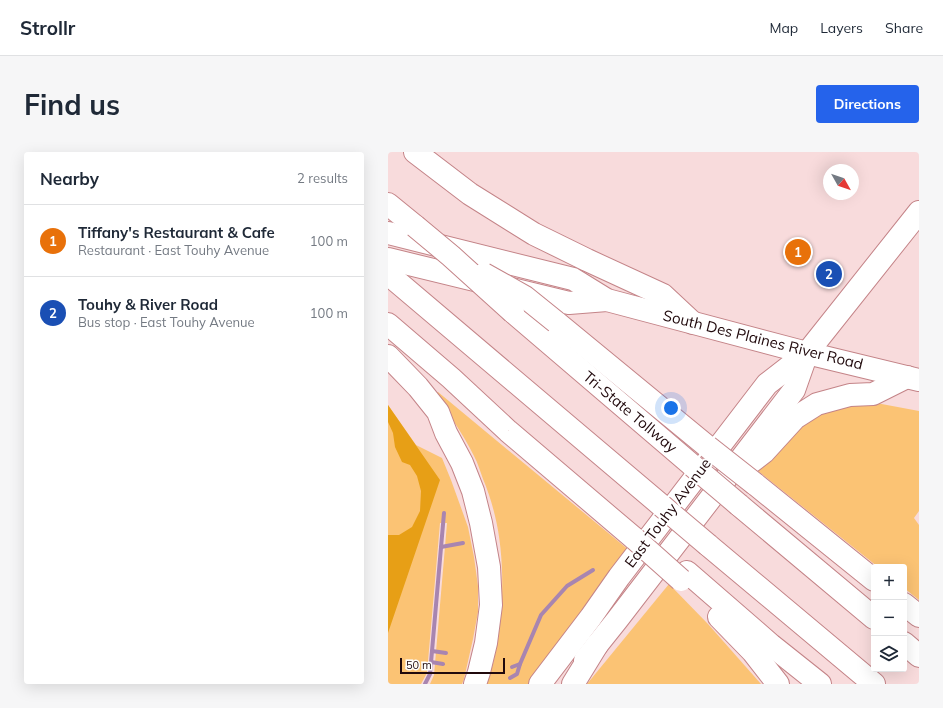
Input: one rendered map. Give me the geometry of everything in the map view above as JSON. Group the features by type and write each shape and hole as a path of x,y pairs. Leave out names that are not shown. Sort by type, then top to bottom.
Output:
{"main road":[{"path":"415,152 470,194 534,234 587,260 663,294 693,323"},
{"name":"Tri-State Tollway","path":"388,204 451,256 513,312 693,466 871,615"},
{"name":"East Touhy Avenue","path":"540,684 591,618 619,577 767,384 807,353 919,212"},
{"name":"South Des Plaines River Road","path":"388,233 573,279 607,300 807,353 913,378"},
{"path":"451,256 524,297 871,578"},
{"name":"South Des Plaines River Road","path":"388,259 569,303 607,300"},
{"path":"395,279 874,684"},
{"path":"388,324 451,378 512,422 684,576 820,684"},
{"name":"East Touhy Avenue","path":"566,684 794,390 807,353"},
{"path":"388,356 418,387 438,412 446,433 462,463 473,491 490,567 491,605 486,643 475,684"},
{"path":"724,481 764,452 795,418 817,404 850,395 873,394 913,378"},
{"path":"684,576 744,643 778,684"},
{"path":"907,606 919,616"},
{"path":"572,684 597,645"},
{"path":"907,646 919,656"}],"shaded area":[{"path":"438,392 630,551 530,684 487,684 497,645 502,600 499,535 491,502 477,461 461,432 435,394"},
{"path":"871,402 919,411 919,511 914,518 919,525 919,600 907,590 907,564 874,564 758,471 790,432 830,408"},
{"path":"388,405 416,445 442,458 468,527 478,586 478,612 462,684 430,684 434,675 447,523 440,523 427,673 421,684 388,684"},
{"path":"388,405 440,480 388,633 388,535 399,535 412,527 420,511 421,491 417,476 410,465 402,462 395,447 393,433 388,422"},
{"path":"669,584 708,624 761,684 587,684"}],"waterway":[{"path":"425,684 430,674 444,513"},
{"path":"441,547 463,543"},
{"path":"512,667 520,664 541,615 567,586 593,570"},
{"path":"432,651 446,653"},
{"path":"431,662 443,664"},
{"path":"510,678 517,674 520,664"}],"place":[{"name":"Tiffany's Restaurant & Cafe","path":"798,252"},
{"name":"Touhy & River Road","path":"829,274"}]}
